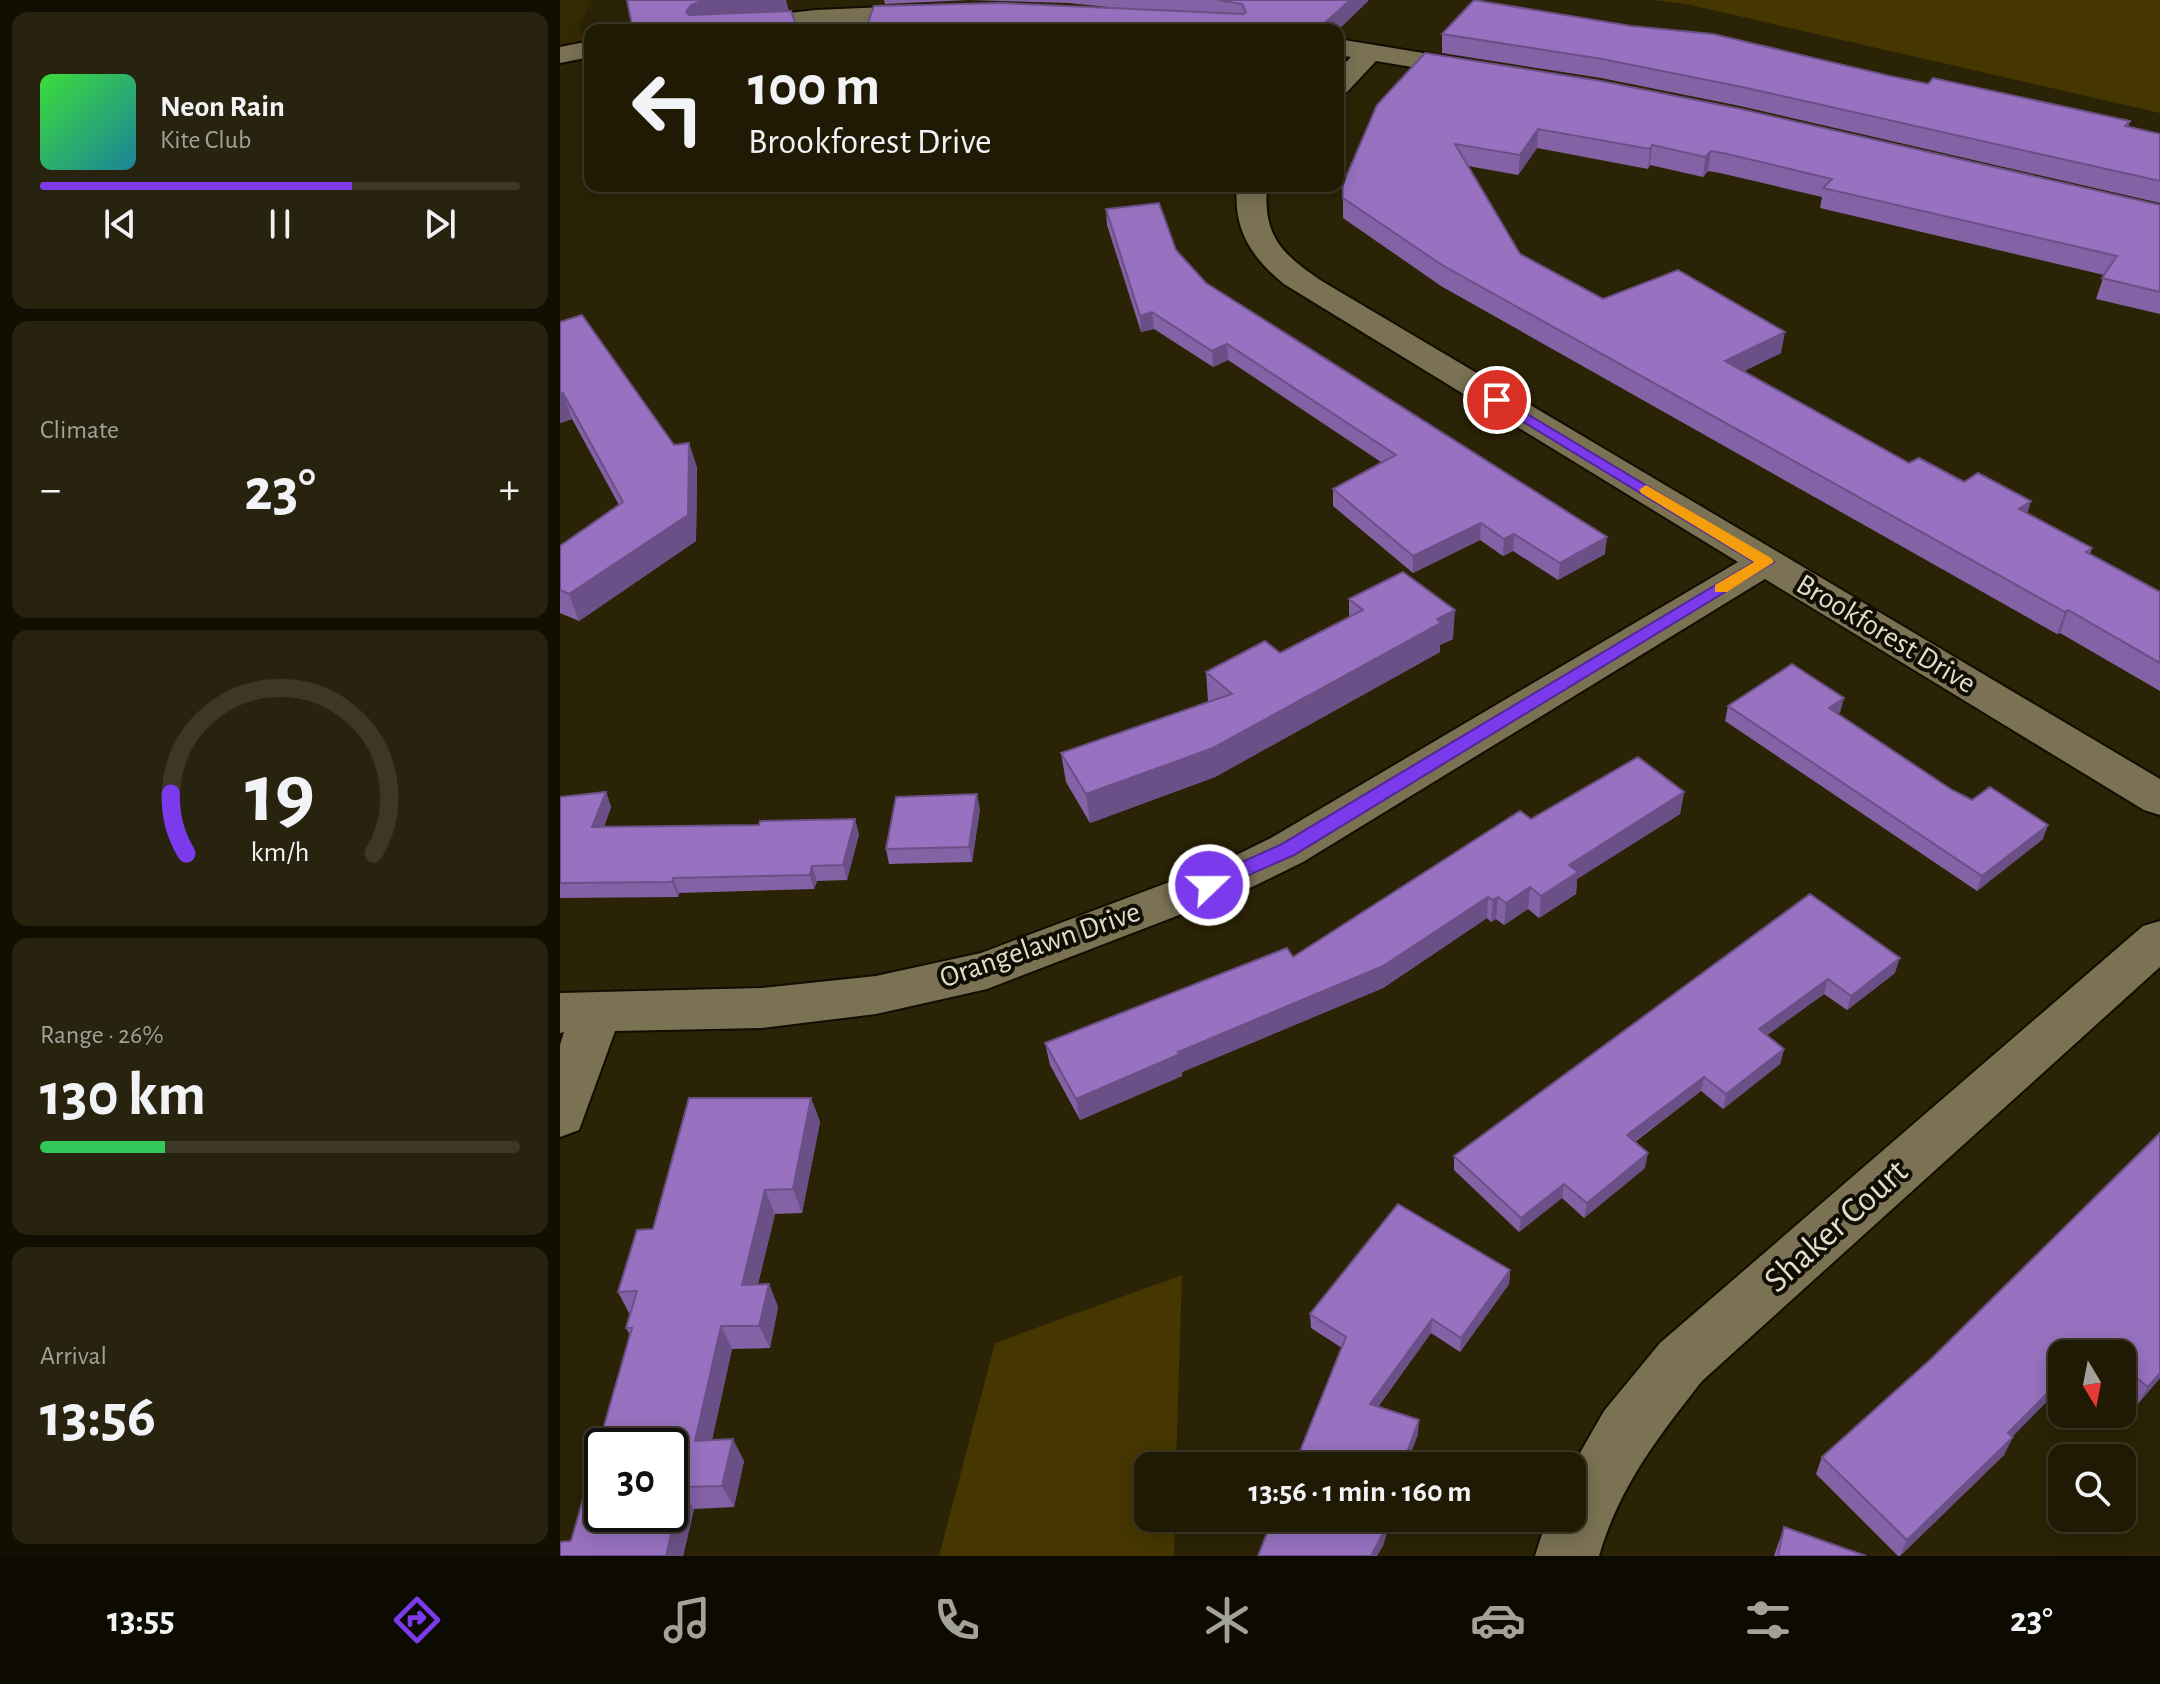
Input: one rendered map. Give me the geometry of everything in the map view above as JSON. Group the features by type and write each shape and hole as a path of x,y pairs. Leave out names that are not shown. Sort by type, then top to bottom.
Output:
{"street":[{"path":"762,24 816,18 955,12"},
{"path":"1344,48 1508,75"},
{"path":"560,55 584,50"},
{"path":"1344,80 1370,52"},
{"name":"Brookforest Drive","path":"1251,192 1248,209 1255,233 1265,249 1288,272 2160,799"},
{"name":"Orangelawn Drive","path":"578,1013 761,1008 876,995 987,970 1236,875 1287,850 1766,562"},
{"name":"Shaker Court","path":"1567,1556 1580,1513 1625,1431 1681,1362 2160,939"},
{"path":"560,1115 578,1013"}],"shaded area":[{"path":"560,0 591,0 579,26 584,44 560,49"},
{"path":"1654,0 2160,0 2160,113 1686,4"},
{"path":"1182,1275 1176,1452 1134,1452 1134,1532 1175,1532 1174,1556 939,1556 995,1343"}],"building":[{"path":"627,0 711,0 691,5 686,12 689,15 791,11 796,24 632,24"},
{"path":"1218,0 1350,0 1324,24 867,24 874,6 1001,3 1243,14 1246,12 1242,4"},
{"path":"1474,0 1631,26 1713,34 1928,84 1933,78 2130,121 2125,126 2160,134 2160,181 1742,87 1602,59 1442,34"},
{"path":"1425,53 1601,81 1741,109 2160,205 2160,292 2102,278 2117,256 1823,188 1832,179 1723,153 1711,151 1705,157 1652,145 1650,149 1538,129 1520,155 1455,144 1520,254 1603,299 1678,270 1785,332 1725,361 1909,463 1919,458 1964,482 1978,473 2031,501 2019,509 2092,548 2086,552 2160,592 2160,663 1442,265 1343,198 1344,182 1377,105"},
{"path":"1159,203 1176,250 1206,283 1607,537 1560,563 1514,534 1504,539 1481,523 1413,556 1333,489 1396,455 1227,344 1212,351 1152,312 1140,316 1106,209"},
{"path":"582,315 674,445 689,443 688,515 569,594 560,590 560,546 623,502 563,393 560,394 560,322"},
{"path":"1403,572 1455,610 1437,619 1441,623 1213,748 1086,794 1061,753 1232,694 1206,672 1265,641 1280,653 1363,610 1349,599"},
{"path":"1792,664 1844,698 1829,708 1952,790 1972,800 1990,787 2048,825 1982,876 1728,706"},
{"path":"1638,757 1684,792 1569,865 1578,872 1541,896 1530,887 1506,903 1498,897 1493,900 1488,897 1383,966 1178,1052 1180,1054 1076,1099 1045,1043 1287,948 1293,957 1520,811 1531,819"},
{"path":"606,792 592,827 759,825 760,821 855,819 843,865 812,866 810,875 673,878 672,882 560,883 560,797"},
{"path":"977,794 969,847 886,849 896,797"},
{"path":"1810,894 1900,958 1851,996 1828,979 1759,1029 1784,1049 1726,1094 1704,1077 1627,1135 1648,1153 1587,1203 1564,1184 1521,1218 1454,1156"},
{"path":"689,1098 811,1098 793,1189 765,1190 742,1285 769,1284 759,1326 721,1326 695,1441 733,1439 722,1486 688,1487 688,1428 603,1428 632,1328 626,1328 637,1291 618,1292 637,1230 653,1229"},
{"path":"2160,1133 2160,1373 2148,1387 2136,1377 2136,1340 2048,1340 2048,1392 2008,1433 2013,1437 1907,1540 1822,1457 1931,1359"},
{"path":"1398,1204 1510,1270 1461,1338 1432,1319 1370,1404 1419,1420 1407,1452 1300,1452 1346,1337 1310,1314"},
{"path":"584,1496 584,1532 672,1532 666,1556 560,1556 560,1542 571,1541"},
{"path":"1784,1527 1866,1556 1778,1556"},
{"path":"1267,1532 1383,1532 1371,1556 1258,1556"}],"slow traffic":[{"path":"1646,490 1766,562 1721,589"}],"route":[{"path":"1209,885 1287,850 1766,562 1497,400"}]}
